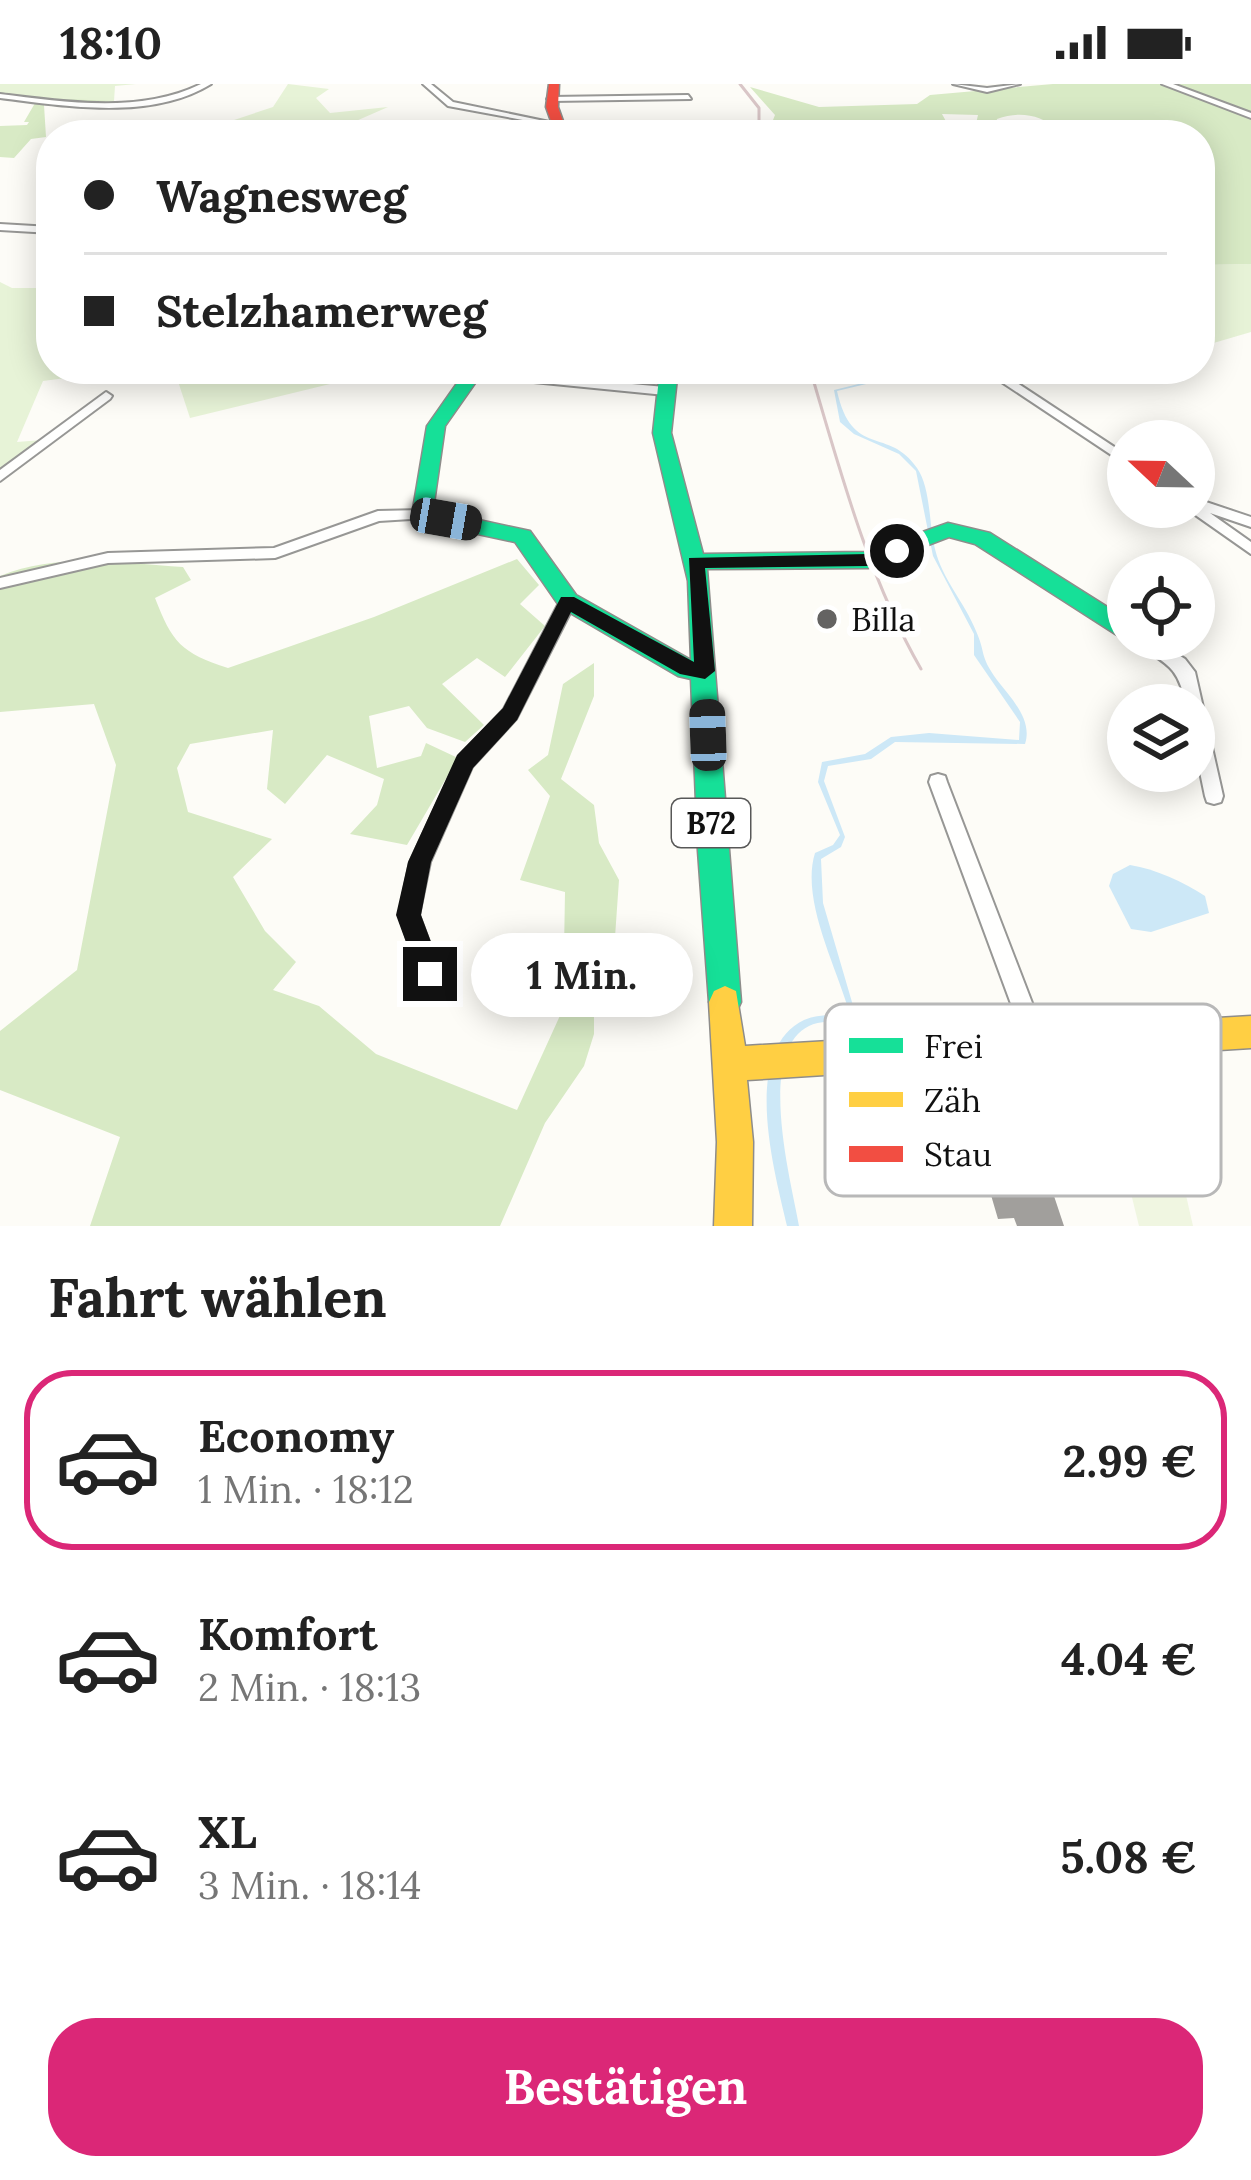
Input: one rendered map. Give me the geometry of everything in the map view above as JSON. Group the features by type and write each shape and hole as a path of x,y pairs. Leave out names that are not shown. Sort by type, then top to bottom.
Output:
{"street":[{"path":"0,97 104,104 185,94 207,84"},
{"path":"427,84 451,104 556,111 688,97"},
{"path":"957,84 987,90 1016,84"},
{"path":"1166,84 1251,116"},
{"path":"0,227 36,229"},
{"path":"422,515 436,426 465,384"},
{"name":"B72","path":"667,384 661,457 695,562 705,671 714,885 729,1064 733,1226"},
{"path":"1011,384 1107,448"},
{"path":"0,477 106,396"},
{"path":"1215,511 1251,522"},
{"path":"0,583 108,558 275,553 378,516 422,515 522,536 568,602 687,669 705,671"},
{"path":"1215,522 1251,549"},
{"path":"695,562 868,560 933,536 982,538 1107,618"},
{"path":"430,974 409,915 419,862 465,762 510,714 568,602"},
{"path":"1173,660 1189,677 1214,796"},
{"path":"938,782 1022,1004"},
{"path":"1221,1033 1251,1032"},
{"path":"729,1064 825,1060"}],"green space":[{"path":"0,84 136,84 115,86 114,101 100,102 0,95"},
{"path":"288,84 329,89 316,98 330,113 388,107 358,120 234,120 273,107"},
{"path":"1053,84 1251,84 1251,264 1215,265 1215,120 1044,120 1013,115 977,120 978,115 942,114 945,120 773,120 775,115 750,87 819,107 917,104 930,95"},
{"path":"38,98 114,101 111,106 44,105 45,120 36,120 36,138 14,158 0,157 0,126 29,122 24,122"},
{"path":"1251,264 1251,332 1215,343 1215,265"},
{"path":"0,282 12,288 36,288 36,384 42,384 17,442 42,440 0,472"},
{"path":"179,384 330,384 190,418"},
{"path":"517,559 539,585 520,604 545,626 505,677 477,658 442,684 484,725 465,742 427,728 409,706 369,716 377,768 421,756 426,743 458,758 407,845 350,834 377,805 384,779 327,755 285,804 267,789 273,730 190,744 177,768 188,812 272,839 233,877 265,931 296,962 273,990 319,1006 376,1054 517,1110 563,1009 565,892 520,880 550,796 528,770 548,755 563,684 594,663 594,696 561,779 594,805 599,843 619,880 615,937 594,974 594,1034 584,1066 545,1123 500,1226 90,1226 120,1137 0,1090 0,1031 77,970 116,765 94,704 0,712 0,576 67,562 183,567 191,580 155,598 161,613 180,644 228,668 374,617"},
{"path":"1132,1196 1186,1196 1193,1226 1139,1226"}],"water":[{"path":"866,384 837,391 852,426 906,455 917,468 925,486 938,560 971,621 988,665 1019,710 1027,735 1025,744 895,742 871,759 828,766 824,781 845,837 841,847 821,859 823,903 853,1004 847,1004 812,890 815,853 833,845 840,835 818,782 822,762 865,754 891,737 929,733 1019,740 1020,722 974,655 974,634 933,556 916,471 899,454 854,434 840,422 834,390"},
{"path":"1130,865 1197,891 1205,896 1209,913 1151,932 1131,929 1109,886 1113,874"},
{"path":"825,1015 825,1022 809,1026 793,1040 780,1089 799,1226 787,1226 770,1146 767,1085 784,1036"}],"building":[{"path":"991,1196 1054,1196 1064,1226 1017,1226 1014,1218 998,1219"}],"tram line":[{"path":"740,84 759,108 759,120"},
{"path":"814,384 870,560 921,669"}],"traffic: fast":[{"path":"465,384 436,426 422,515 522,536 568,601 687,669 705,671"},
{"path":"667,384 662,433 699,581 712,851 725,1002"},
{"path":"695,562 868,560 948,530 982,538 1107,618"}],"traffic: slow":[{"path":"725,1002 735,1142 733,1226"},
{"path":"1221,1034 1251,1032"},
{"path":"729,1064 825,1058"}],"traffic: jam":[{"path":"554,84 552,107 557,120"}],"place":[{"name":"Billa","path":"827,619"}],"route":[{"path":"430,974 409,915 419,862 465,762 510,714 568,602 687,669 705,671 695,562 868,560 897,551"}]}
